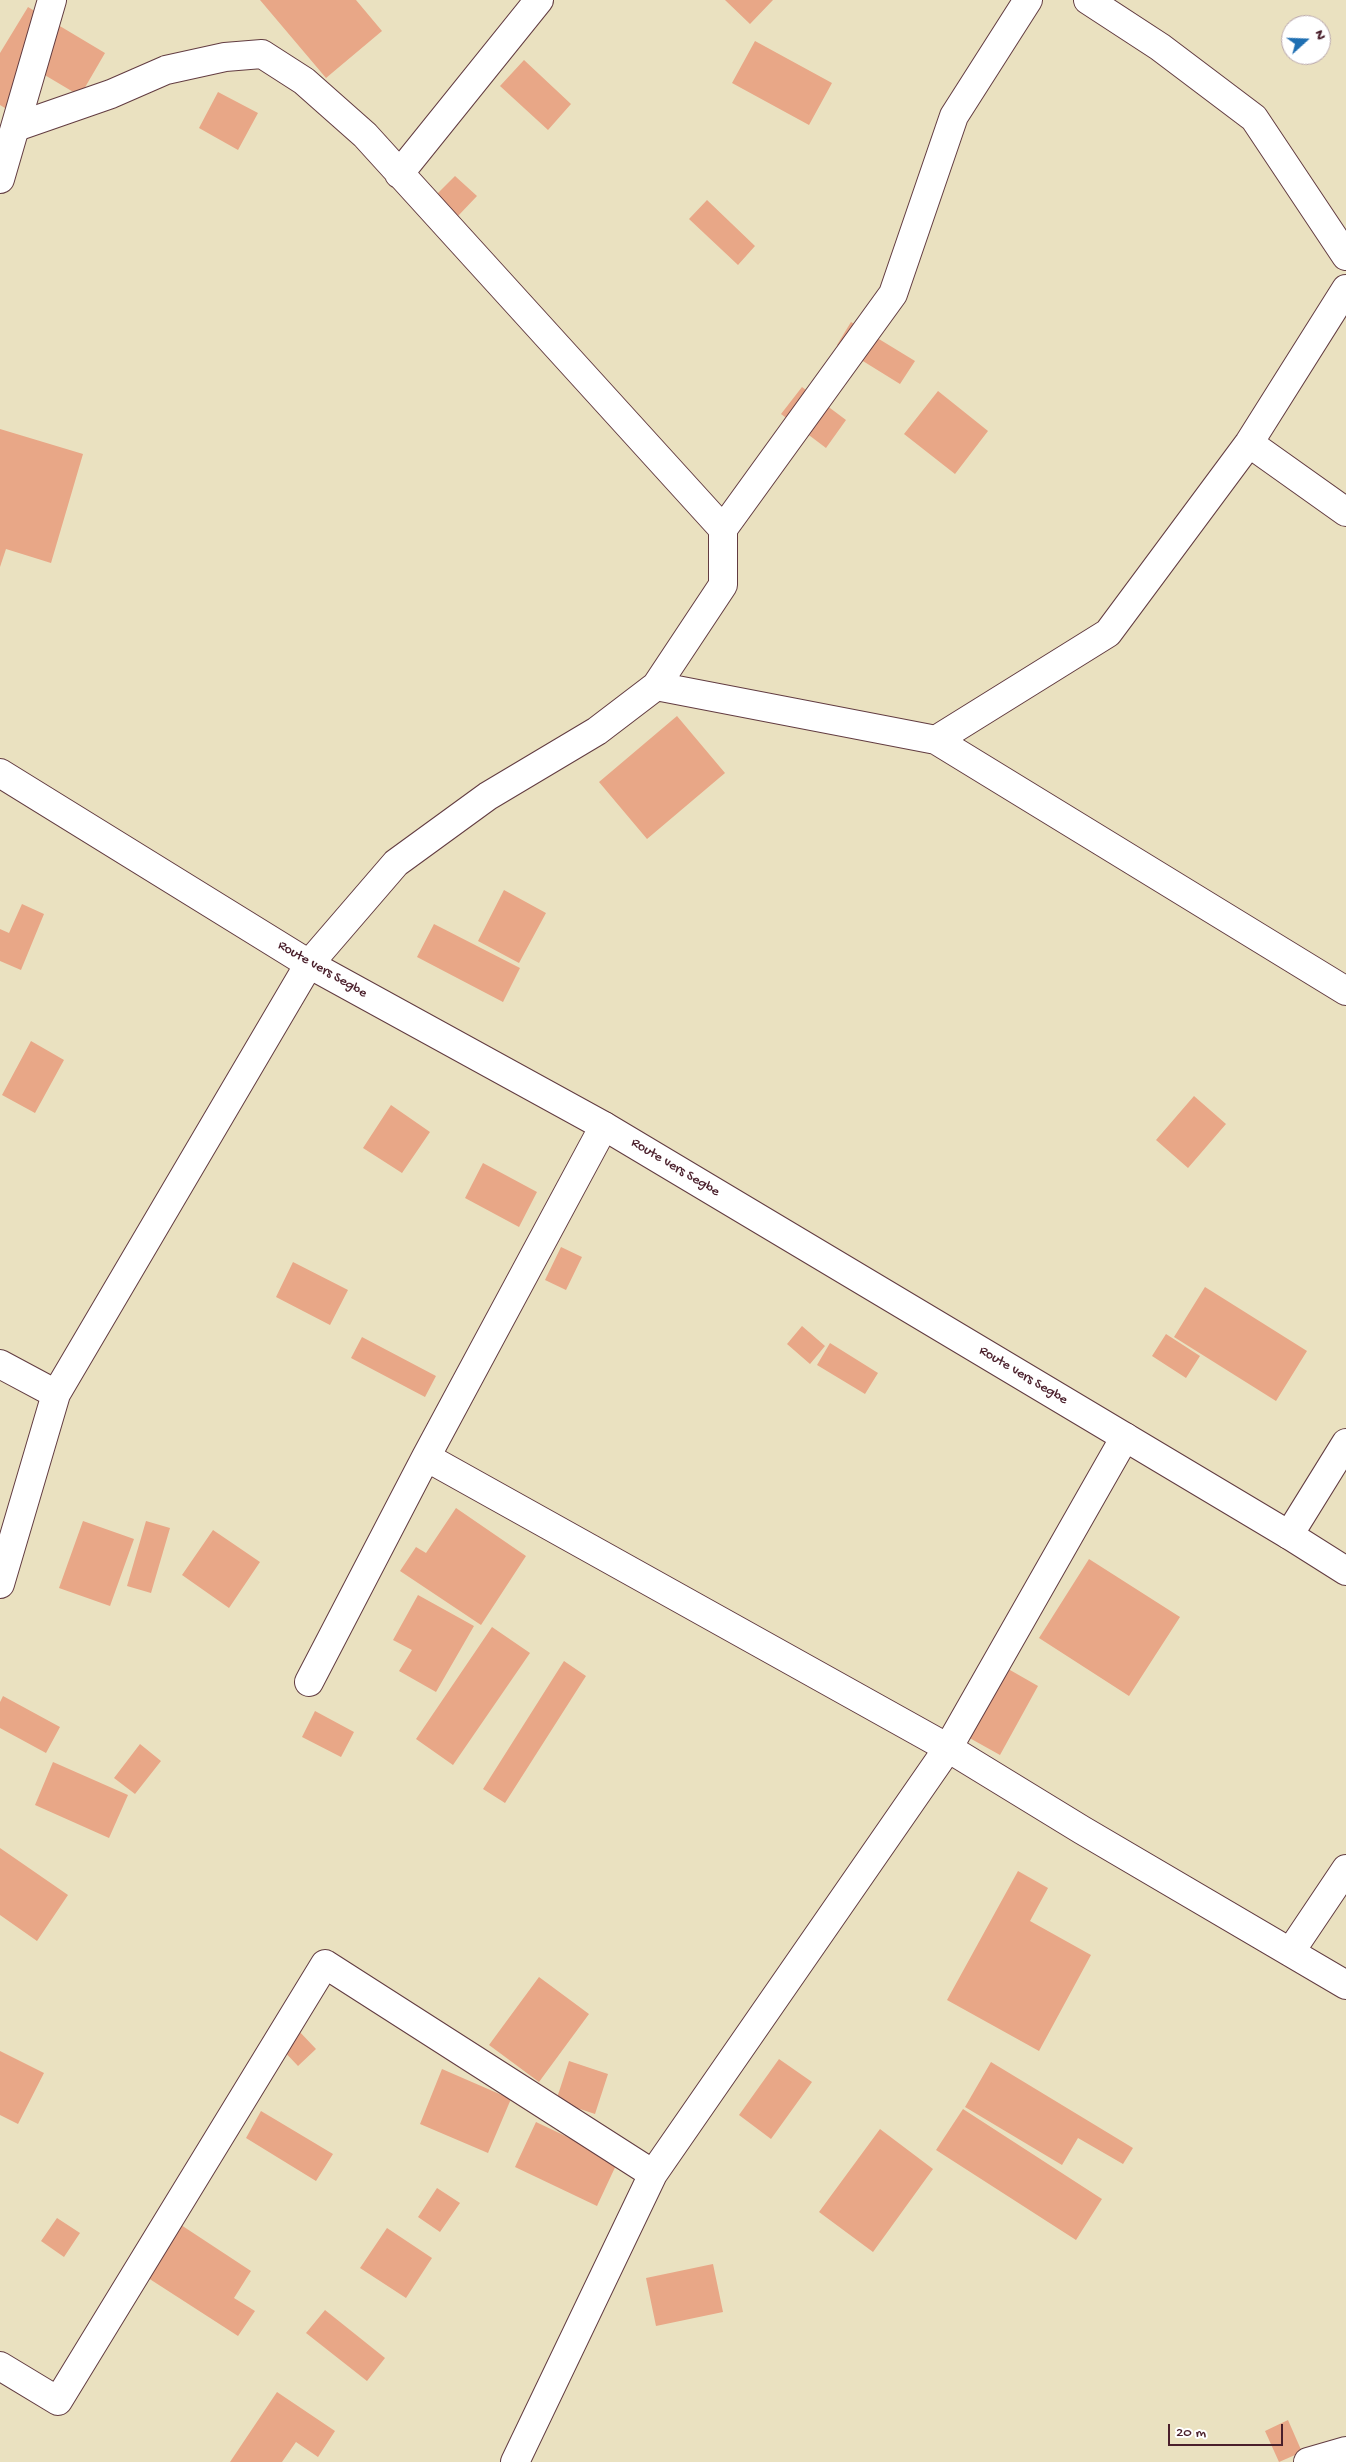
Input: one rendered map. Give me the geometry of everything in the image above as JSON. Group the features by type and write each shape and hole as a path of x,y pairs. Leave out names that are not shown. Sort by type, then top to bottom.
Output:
{"street":[{"path":"0,180 52,0"},
{"path":"399,174 539,0"},
{"path":"0,1584 56,1394 309,964 396,863 488,796 597,732 656,686 723,585 723,529 892,294 954,116 1028,0"},
{"path":"1088,0 1160,47 1254,118 1346,256"},
{"path":"16,127 112,94 166,70 225,57 262,54 311,87 365,134 399,174 723,529"},
{"path":"936,740 1108,633 1249,443 1346,289"},
{"path":"1249,443 1346,512"},
{"path":"656,686 936,740 1346,991"},
{"name":"Route vers Segbe","path":"0,773 309,964 604,1126 1289,1535 1346,1572"},
{"path":"309,1682 426,1457 604,1126"},
{"path":"0,1364 56,1394"},
{"path":"515,2462 653,2174 948,1748 1125,1438"},
{"path":"1289,1535 1346,1443"},
{"path":"426,1457 948,1748 1082,1830 1346,1984"},
{"path":"1291,1951 1346,1869"},
{"path":"0,2366 58,2401 325,1964 653,2174"},
{"path":"1308,2462 1346,2450"}],"building":[{"path":"260,0 356,0 382,31 326,78"},
{"path":"725,0 773,0 750,24"},
{"path":"28,7 105,53 80,96 43,74 18,116 0,105 0,53"},
{"path":"755,41 832,83 809,125 732,83"},
{"path":"524,60 571,104 548,130 500,86"},
{"path":"218,92 258,113 238,150 199,128"},
{"path":"455,176 477,196 458,216 436,195"},
{"path":"707,200 755,246 738,265 689,219"},
{"path":"851,322 915,361 900,384 837,345"},
{"path":"802,387 846,420 826,448 781,414"},
{"path":"938,391 988,431 955,474 904,434"},
{"path":"0,429 83,454 51,563 6,549 0,567"},
{"path":"677,716 725,773 647,839 599,782"},
{"path":"504,890 546,913 519,963 478,941"},
{"path":"22,904 44,914 21,970 0,961 0,929 9,933"},
{"path":"434,924 520,968 503,1002 417,957"},
{"path":"31,1041 64,1060 35,1113 2,1095"},
{"path":"1194,1096 1226,1124 1188,1168 1156,1140"},
{"path":"391,1105 430,1132 402,1173 363,1148"},
{"path":"483,1163 537,1192 519,1227 465,1198"},
{"path":"561,1247 582,1257 566,1290 545,1280"},
{"path":"293,1262 348,1290 330,1325 276,1297"},
{"path":"1205,1287 1307,1351 1276,1401 1174,1337"},
{"path":"802,1326 825,1346 810,1364 787,1344"},
{"path":"1166,1334 1200,1356 1186,1378 1152,1356"},
{"path":"362,1337 436,1376 425,1397 351,1358"},
{"path":"830,1343 878,1373 865,1394 817,1365"},
{"path":"456,1508 526,1556 481,1625 400,1571 416,1547 426,1553"},
{"path":"83,1521 134,1539 110,1606 59,1588"},
{"path":"146,1521 170,1528 151,1593 127,1586"},
{"path":"213,1530 260,1562 229,1608 182,1575"},
{"path":"1089,1559 1180,1617 1129,1696 1039,1638"},
{"path":"418,1595 474,1626 436,1692 399,1671 412,1650 393,1640"},
{"path":"492,1627 530,1653 453,1765 416,1739"},
{"path":"564,1661 586,1676 505,1803 483,1789"},
{"path":"996,1662 1038,1686 1000,1755 957,1731"},
{"path":"3,1696 60,1727 46,1753 0,1728 0,1702"},
{"path":"315,1711 354,1732 341,1757 302,1737"},
{"path":"140,1744 161,1761 135,1794 114,1778"},
{"path":"53,1762 128,1795 109,1838 35,1805"},
{"path":"0,1848 68,1895 37,1941 0,1915"},
{"path":"1018,1871 1048,1888 1030,1921 1091,1955 1039,2051 947,2000"},
{"path":"539,1977 589,2014 539,2082 489,2045"},
{"path":"297,2029 316,2049 298,2066 279,2046"},
{"path":"0,2051 44,2073 18,2124 0,2115"},
{"path":"779,2059 812,2082 771,2139 739,2115"},
{"path":"569,2061 608,2074 595,2114 556,2101"},
{"path":"991,2062 1133,2148 1123,2164 1078,2138 1062,2165 965,2107"},
{"path":"442,2069 511,2099 488,2153 420,2124"},
{"path":"963,2109 1102,2199 1076,2240 936,2150"},
{"path":"261,2111 333,2154 316,2181 246,2138"},
{"path":"536,2122 618,2161 597,2206 515,2167"},
{"path":"880,2129 933,2169 873,2252 819,2212"},
{"path":"437,2188 460,2203 440,2232 418,2217"},
{"path":"57,2218 80,2233 64,2257 41,2241"},
{"path":"178,2223 251,2271 234,2298 255,2311 238,2336 145,2276"},
{"path":"387,2228 432,2258 406,2298 360,2268"},
{"path":"713,2264 723,2312 656,2326 646,2278"},
{"path":"325,2310 385,2358 367,2381 306,2333"},
{"path":"277,2392 335,2431 318,2457 296,2442 282,2462 230,2462"},
{"path":"1288,2420 1302,2452 1279,2462 1265,2431"}]}
